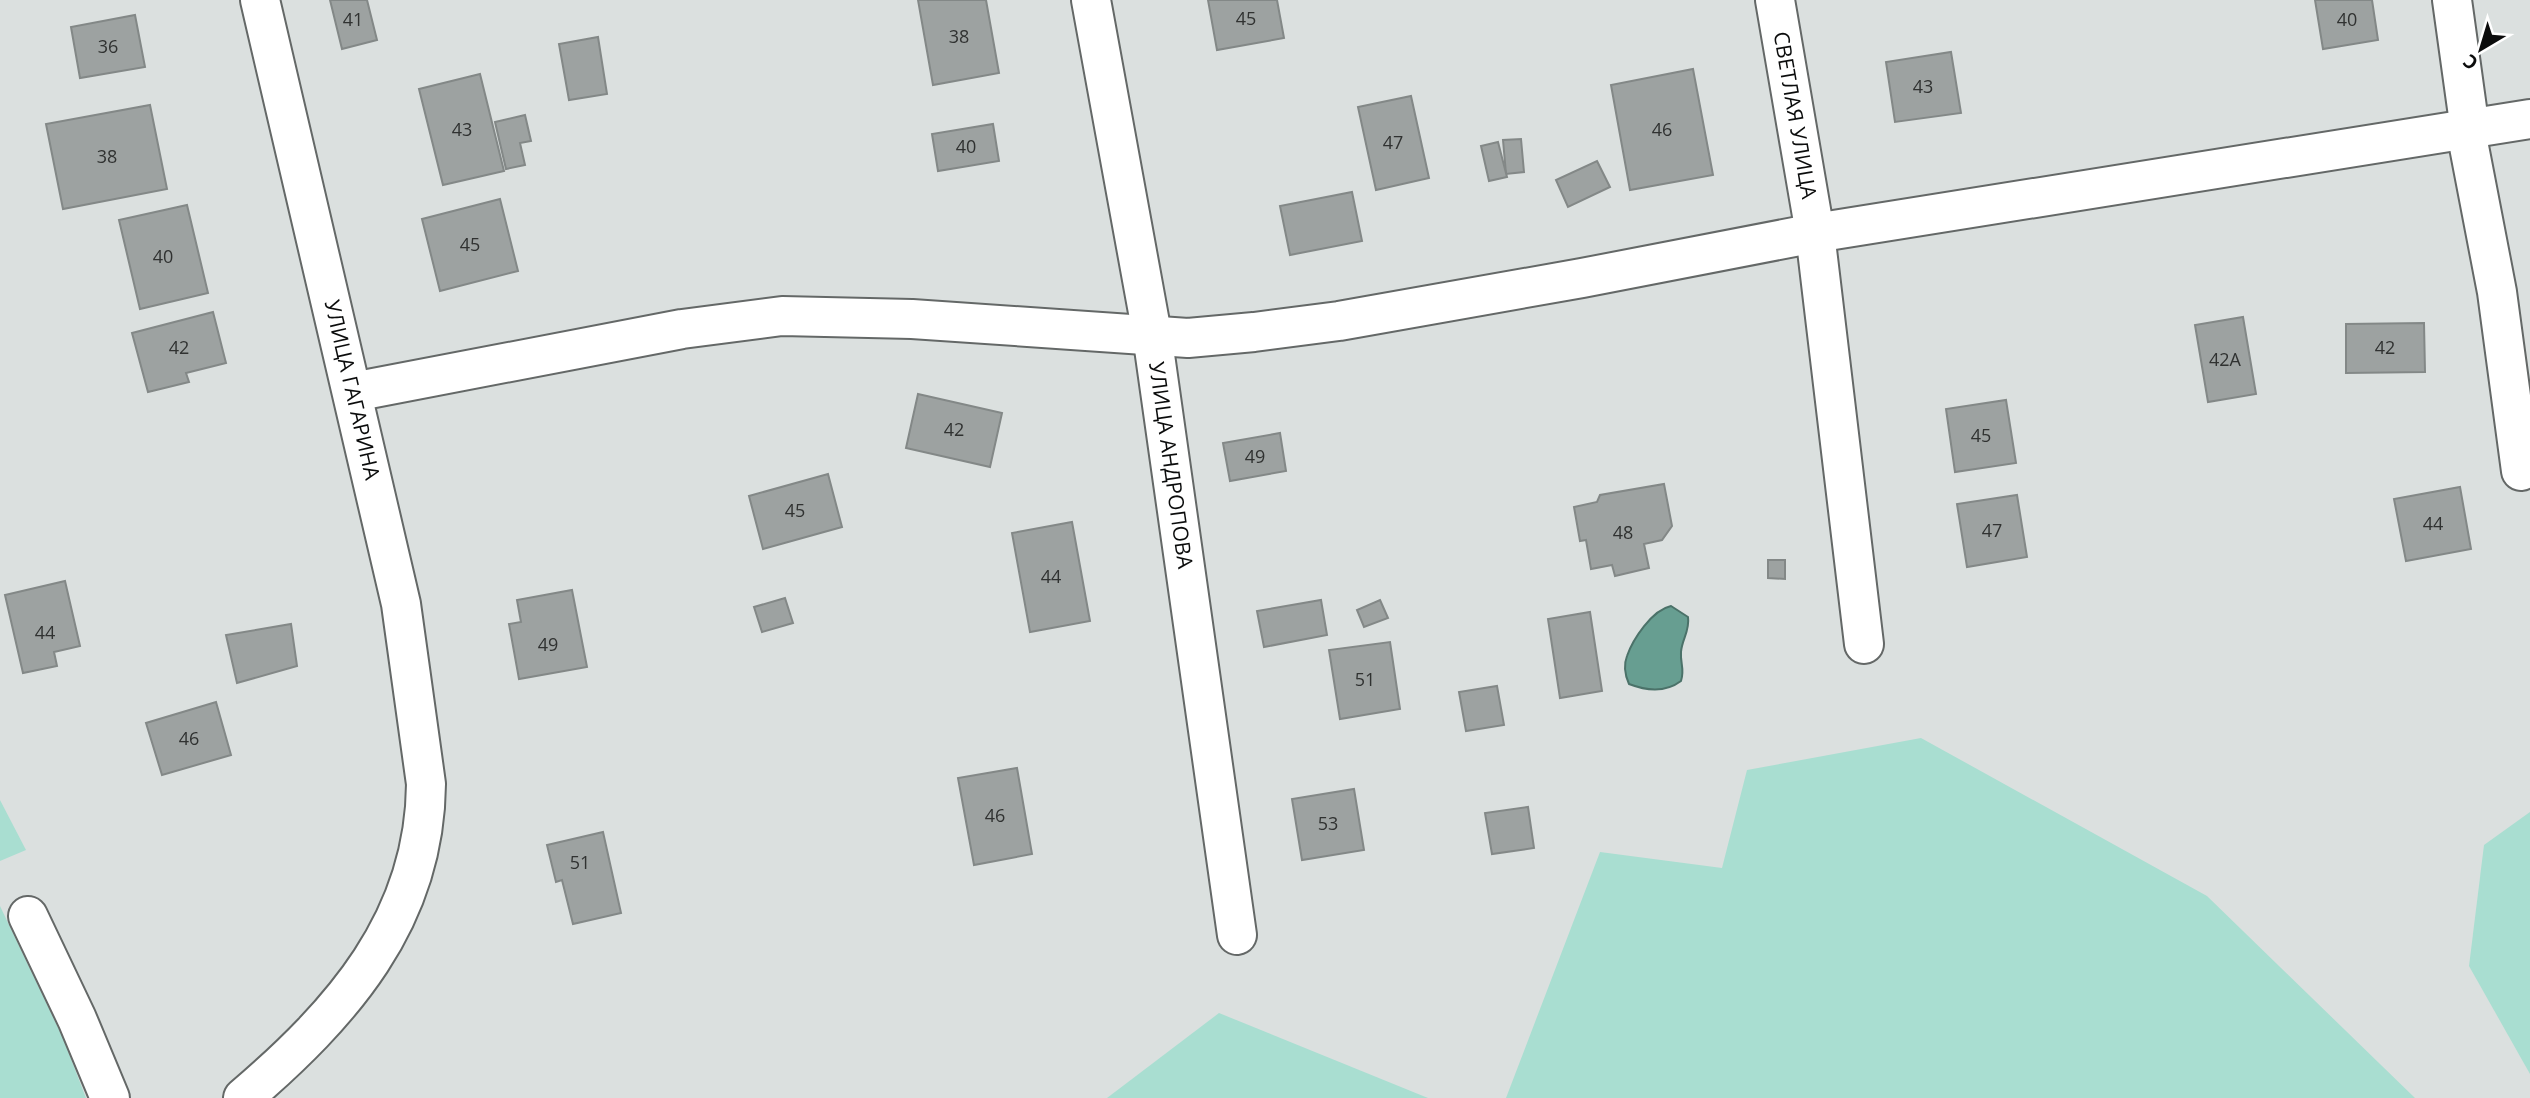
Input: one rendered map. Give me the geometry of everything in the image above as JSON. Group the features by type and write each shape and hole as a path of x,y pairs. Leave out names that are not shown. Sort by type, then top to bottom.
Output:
{"street":[{"name":"УЛИЦА ГАГАРИНА","path":"243,1098 294,1054 329,1017 382,946 407,898 426,809 426,784 401,604 260,0"},
{"name":"УЛИЦА АНДРОПОВА","path":"1091,0 1152,334 1237,935"},
{"name":"СВЕТЛАЯ УЛИЦА","path":"1775,0 1815,233 1864,644"},
{"path":"2452,0 2468,130 2497,292 2521,471"},
{"path":"353,392 682,329 782,316 912,319 1188,338 1339,321 1815,233 2530,119"},
{"path":"29,916 110,1098"}],"shaded area":[{"path":"1671,606 1688,617 1681,652 1681,681 1669,688 1656,690 1629,684 1625,663 1634,642 1650,619"},
{"path":"1921,738 2207,896 2415,1098 1506,1098 1600,852 1722,868 1747,770"},
{"path":"0,800 26,850 0,861"},
{"path":"2530,812 2530,1074 2469,966 2484,845"},
{"path":"0,906 63,1038 86,1098 0,1098"},
{"path":"1219,1013 1428,1098 1107,1098"}],"building":[{"path":"330,0 367,0 377,40 342,49"},
{"path":"918,0 986,0 999,73 933,85"},
{"path":"1208,0 1277,0 1284,38 1217,50"},
{"path":"2315,0 2372,0 2378,40 2323,49"},
{"path":"135,15 145,67 80,78 71,27"},
{"path":"598,37 607,94 569,100 559,44"},
{"path":"1951,52 1961,113 1895,122 1886,62"},
{"path":"1693,69 1713,175 1630,190 1611,85"},
{"path":"480,74 504,171 443,185 419,89"},
{"path":"1411,96 1429,178 1376,190 1358,107"},
{"path":"150,105 167,189 63,209 46,124"},
{"path":"525,115 531,141 520,143 525,165 506,169 495,122"},
{"path":"993,124 999,161 938,171 932,134"},
{"path":"1521,139 1524,172 1506,174 1503,140"},
{"path":"1498,142 1507,177 1489,181 1481,146"},
{"path":"1597,161 1610,187 1568,207 1556,180"},
{"path":"1352,192 1362,241 1290,255 1280,206"},
{"path":"500,199 518,271 440,291 422,219"},
{"path":"187,205 208,293 140,309 119,220"},
{"path":"213,312 226,363 186,373 189,382 148,392 132,333"},
{"path":"2243,317 2256,394 2208,402 2195,325"},
{"path":"2424,323 2425,372 2346,373 2346,324"},
{"path":"918,394 1002,413 990,467 906,448"},
{"path":"2006,400 2016,463 1955,472 1946,409"},
{"path":"1280,433 1286,471 1230,481 1223,443"},
{"path":"828,474 842,527 763,549 749,496"},
{"path":"1664,484 1672,526 1662,540 1644,544 1649,568 1615,576 1612,565 1591,569 1586,540 1580,541 1574,507 1597,502 1600,495"},
{"path":"2460,487 2471,549 2406,561 2394,499"},
{"path":"2017,495 2027,557 1967,567 1957,504"},
{"path":"1072,522 1090,621 1030,632 1012,533"},
{"path":"1768,560 1785,560 1785,579 1768,578"},
{"path":"65,581 80,646 54,652 57,666 23,673 5,595"},
{"path":"572,590 587,667 519,679 509,624 521,622 517,600"},
{"path":"785,598 793,623 762,632 754,607"},
{"path":"1321,600 1327,635 1264,647 1257,611"},
{"path":"1380,600 1388,618 1364,627 1357,610"},
{"path":"1590,612 1602,691 1560,698 1548,619"},
{"path":"291,624 297,666 237,683 226,635"},
{"path":"1390,642 1400,709 1340,719 1329,650"},
{"path":"1497,686 1504,725 1466,731 1459,692"},
{"path":"216,702 231,755 162,775 146,723"},
{"path":"1017,768 1032,854 974,865 958,778"},
{"path":"1354,789 1364,850 1302,860 1292,799"},
{"path":"1528,807 1534,848 1492,854 1485,813"},
{"path":"603,832 621,913 573,924 562,880 556,882 547,845"}]}
